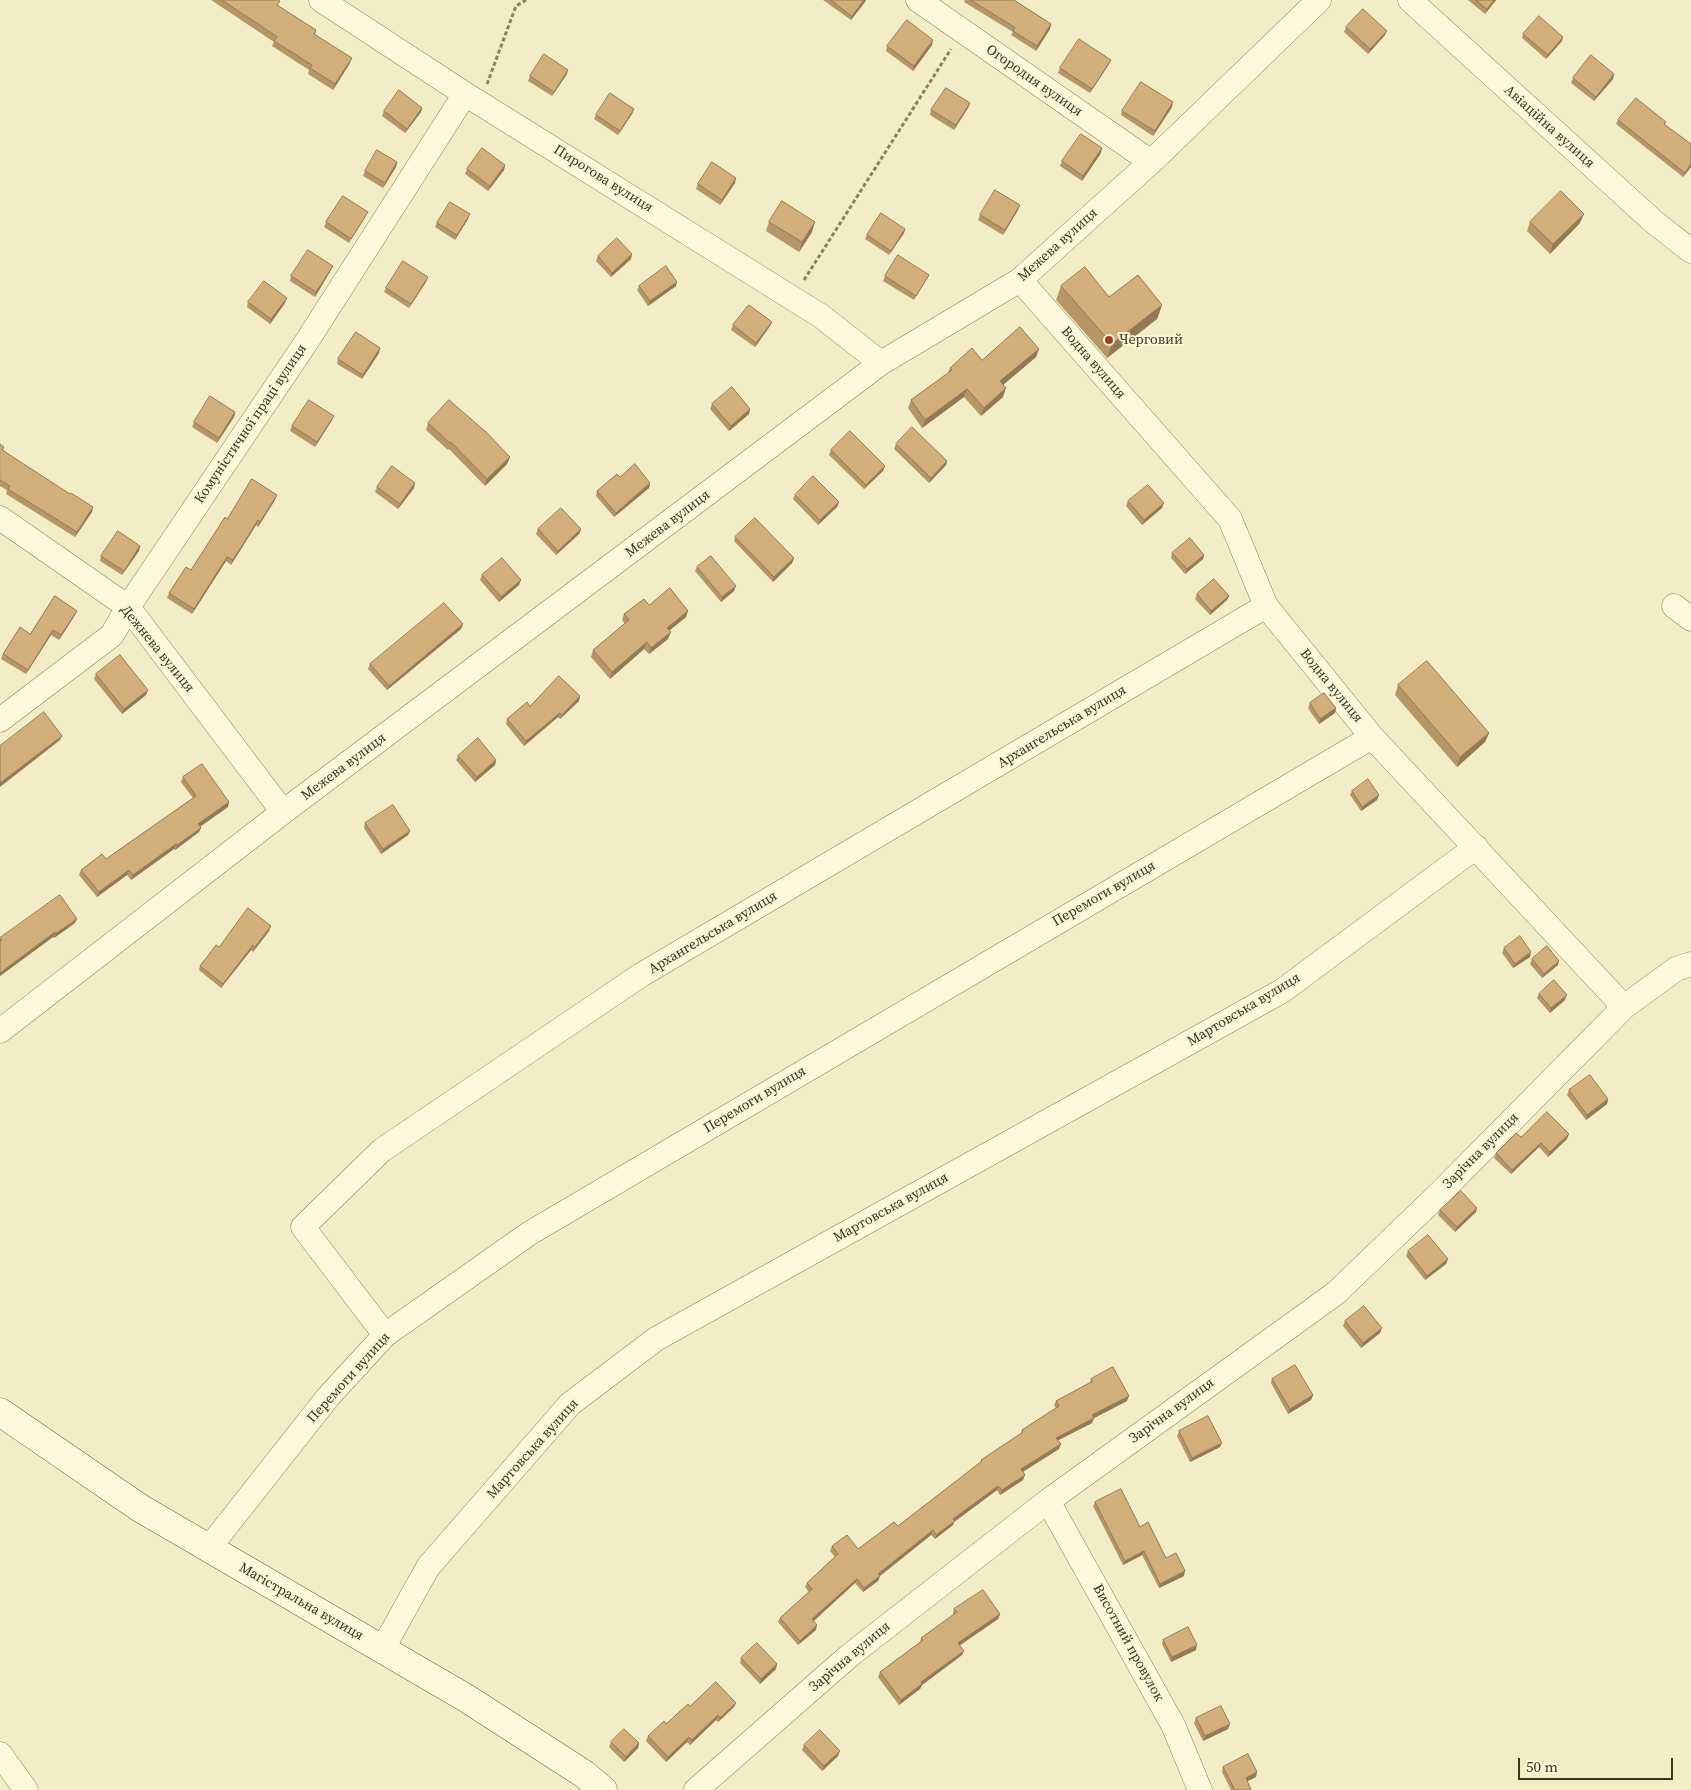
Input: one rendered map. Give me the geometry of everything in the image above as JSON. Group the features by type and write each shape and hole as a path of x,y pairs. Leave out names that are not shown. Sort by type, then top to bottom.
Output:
{"main road":[{"name":"Магістральна вулиця","path":"0,1412 140,1508 466,1698 584,1774 603,1790"}],"street":[{"name":"Пирогова вулиця","path":"321,0 472,98 821,316 881,363"},
{"name":"Огородня вулиця","path":"918,0 1151,162"},
{"name":"Межева вулиця","path":"0,1031 283,812 881,363 1020,280 1151,162 1319,0"},
{"name":"Авіаційна вулиця","path":"1410,0 1654,222 1691,251"},
{"name":"Комуністичної праці вулиця","path":"0,720 112,634 128,607 472,98"},
{"name":"Водна вулиця","path":"1020,280 1230,519 1266,606 1372,737 1624,1007"},
{"name":"Дежнева вулиця","path":"0,518 128,607 283,812"},
{"name":"Архангельська вулиця","path":"385,1335 303,1227 382,1150 641,975 1266,606"},
{"name":"Перемоги вулиця","path":"209,1548 328,1397 385,1335 530,1233 1372,737"},
{"name":"Мартовська вулиця","path":"382,1650 428,1567 570,1404 656,1339 1282,991 1476,847"},
{"path":"1624,1007 1676,969 1691,964"},
{"name":"Зарічна вулиця","path":"696,1790 849,1656 1048,1501 1336,1293 1439,1194 1624,1007"},
{"name":"Висотний провулок","path":"1048,1501 1173,1725 1200,1790"},
{"path":"0,1754 26,1790"}],"path":[{"path":"472,98 516,6 526,0"},
{"path":"792,298 962,32"}],"building":[{"path":"222,0 278,0 280,1 277,5 316,30 314,34 352,58 335,84 310,68 312,65 274,41 277,37"},
{"path":"831,0 864,0 852,16"},
{"path":"971,0 1014,0 1051,24 1037,46 1013,31 1015,28"},
{"path":"1476,0 1494,0 1487,9"},
{"path":"1363,9 1387,31 1370,49 1346,27"},
{"path":"1539,16 1563,37 1548,55 1523,34"},
{"path":"907,20 933,40 914,66 887,46"},
{"path":"1079,39 1111,60 1092,89 1060,68"},
{"path":"544,54 568,70 554,92 530,76"},
{"path":"1591,55 1614,74 1596,97 1573,78"},
{"path":"1141,82 1173,102 1155,131 1122,111"},
{"path":"946,88 970,103 956,125 931,110"},
{"path":"399,90 422,108 407,129 384,111"},
{"path":"610,93 634,109 620,131 596,115"},
{"path":"1636,98 1666,122 1664,124 1691,144 1691,164 1685,173 1618,120"},
{"path":"1081,134 1102,148 1083,176 1062,161"},
{"path":"482,148 505,165 490,186 467,169"},
{"path":"377,150 397,162 385,183 365,171"},
{"path":"712,162 736,178 722,200 698,184"},
{"path":"995,190 1020,205 1005,230 980,215"},
{"path":"1561,191 1584,214 1553,244 1530,222"},
{"path":"343,196 368,212 351,239 326,222"},
{"path":"782,201 815,222 802,242 769,222"},
{"path":"450,202 470,214 457,235 437,223"},
{"path":"881,213 905,229 891,251 867,235"},
{"path":"617,238 632,254 612,273 598,256"},
{"path":"308,250 333,266 316,292 291,276"},
{"path":"898,255 929,275 916,296 885,276"},
{"path":"403,261 428,277 411,304 386,288"},
{"path":"666,266 677,282 650,301 639,286"},
{"path":"1085,267 1109,297 1138,275 1162,305 1112,344 1061,286"},
{"path":"264,281 287,298 271,319 248,302"},
{"path":"749,305 772,322 756,343 733,325"},
{"path":"1020,327 1039,349 1000,381 1006,388 984,408 967,389 925,420 911,400 952,370 950,368 972,348 982,360"},
{"path":"356,332 380,348 363,375 338,359"},
{"path":"732,387 750,409 731,426 712,404"},
{"path":"210,396 235,412 219,438 194,422"},
{"path":"309,400 334,416 317,442 292,426"},
{"path":"449,400 486,432 510,457 487,479 451,442 428,423"},
{"path":"912,427 947,461 931,478 896,444"},
{"path":"850,431 885,466 866,485 831,450"},
{"path":"0,444 4,447 2,450 93,507 77,532 8,489 10,486 0,480"},
{"path":"635,464 650,483 616,513 597,491 617,474 620,477"},
{"path":"392,466 415,483 400,504 377,487"},
{"path":"813,476 839,502 820,520 795,495"},
{"path":"252,479 277,495 260,522 258,520 233,560 227,557 194,609 169,593 186,567 191,570 225,517 227,519"},
{"path":"1148,485 1164,503 1144,520 1128,501"},
{"path":"561,508 581,529 558,551 538,529"},
{"path":"755,518 794,558 774,577 735,537"},
{"path":"118,531 140,546 124,571 101,556"},
{"path":"1190,538 1204,555 1187,569 1172,553"},
{"path":"711,556 736,586 722,597 697,567"},
{"path":"502,558 521,580 501,597 482,575"},
{"path":"1214,579 1229,596 1211,611 1197,594"},
{"path":"670,588 688,611 667,628 671,632 651,648 647,642 612,672 593,650 629,620 624,614 644,599 649,605"},
{"path":"55,596 77,611 61,635 53,630 28,670 3,654 20,627 30,634"},
{"path":"444,603 463,624 389,686 370,664"},
{"path":"120,655 148,690 124,709 96,674"},
{"path":"1427,661 1489,733 1460,757 1398,685"},
{"path":"559,676 580,696 562,715 560,713 526,741 507,719 527,702 530,706"},
{"path":"1324,693 1336,708 1320,719 1310,703"},
{"path":"44,712 62,736 0,783 0,746"},
{"path":"478,738 496,760 477,777 458,756"},
{"path":"202,764 229,802 198,824 201,828 177,845 133,875 129,870 99,892 81,870 102,854 106,859 196,796 183,777"},
{"path":"1368,779 1379,795 1362,807 1352,791"},
{"path":"393,805 410,831 383,849 365,823"},
{"path":"60,895 77,919 55,934 55,932 0,973 0,941 2,940 0,938"},
{"path":"248,908 271,926 255,947 253,945 223,984 200,966 216,945 219,947"},
{"path":"1520,936 1531,952 1515,964 1504,948"},
{"path":"1547,946 1559,961 1544,974 1532,959"},
{"path":"1554,980 1567,995 1551,1008 1539,994"},
{"path":"1590,1075 1608,1099 1587,1115 1569,1090"},
{"path":"1547,1112 1569,1134 1550,1152 1541,1143 1512,1170 1496,1153 1516,1133 1521,1137"},
{"path":"1461,1191 1477,1208 1457,1227 1440,1210"},
{"path":"1428,1235 1448,1259 1427,1276 1408,1251"},
{"path":"1364,1306 1382,1328 1363,1343 1345,1321"},
{"path":"1295,1365 1313,1395 1290,1409 1272,1379"},
{"path":"1113,1367 1129,1396 1092,1415 1094,1418 1056,1438 1061,1444 1021,1469 1025,1475 1002,1490 998,1486 953,1519 955,1521 936,1535 933,1530 878,1574 880,1576 864,1588 857,1579 812,1619 817,1625 800,1641 780,1618 812,1589 807,1583 838,1554 832,1546 847,1535 858,1549 894,1522 898,1526 981,1460 1059,1406 1056,1401 1093,1381 1091,1379"},
{"path":"1208,1416 1222,1443 1192,1458 1179,1431"},
{"path":"1121,1489 1140,1527 1148,1522 1166,1558 1176,1553 1185,1571 1160,1584 1144,1551 1125,1561 1095,1502"},
{"path":"983,1590 1000,1614 958,1643 964,1651 921,1682 922,1684 901,1700 880,1672 923,1640 921,1638 957,1612 954,1609"},
{"path":"1188,1627 1197,1645 1172,1657 1163,1640"},
{"path":"757,1643 777,1664 761,1679 741,1658"},
{"path":"716,1682 736,1703 720,1718 718,1715 692,1740 689,1737 668,1757 648,1736 664,1721 666,1724 688,1704 690,1706"},
{"path":"1221,1706 1230,1724 1205,1736 1196,1718"},
{"path":"624,1729 639,1743 626,1757 611,1742"},
{"path":"820,1730 840,1751 824,1766 804,1745"},
{"path":"1248,1754 1257,1772 1246,1778 1251,1790 1235,1790 1223,1767"}],"place":[{"name":"Черговий","path":"1109,340"}]}
